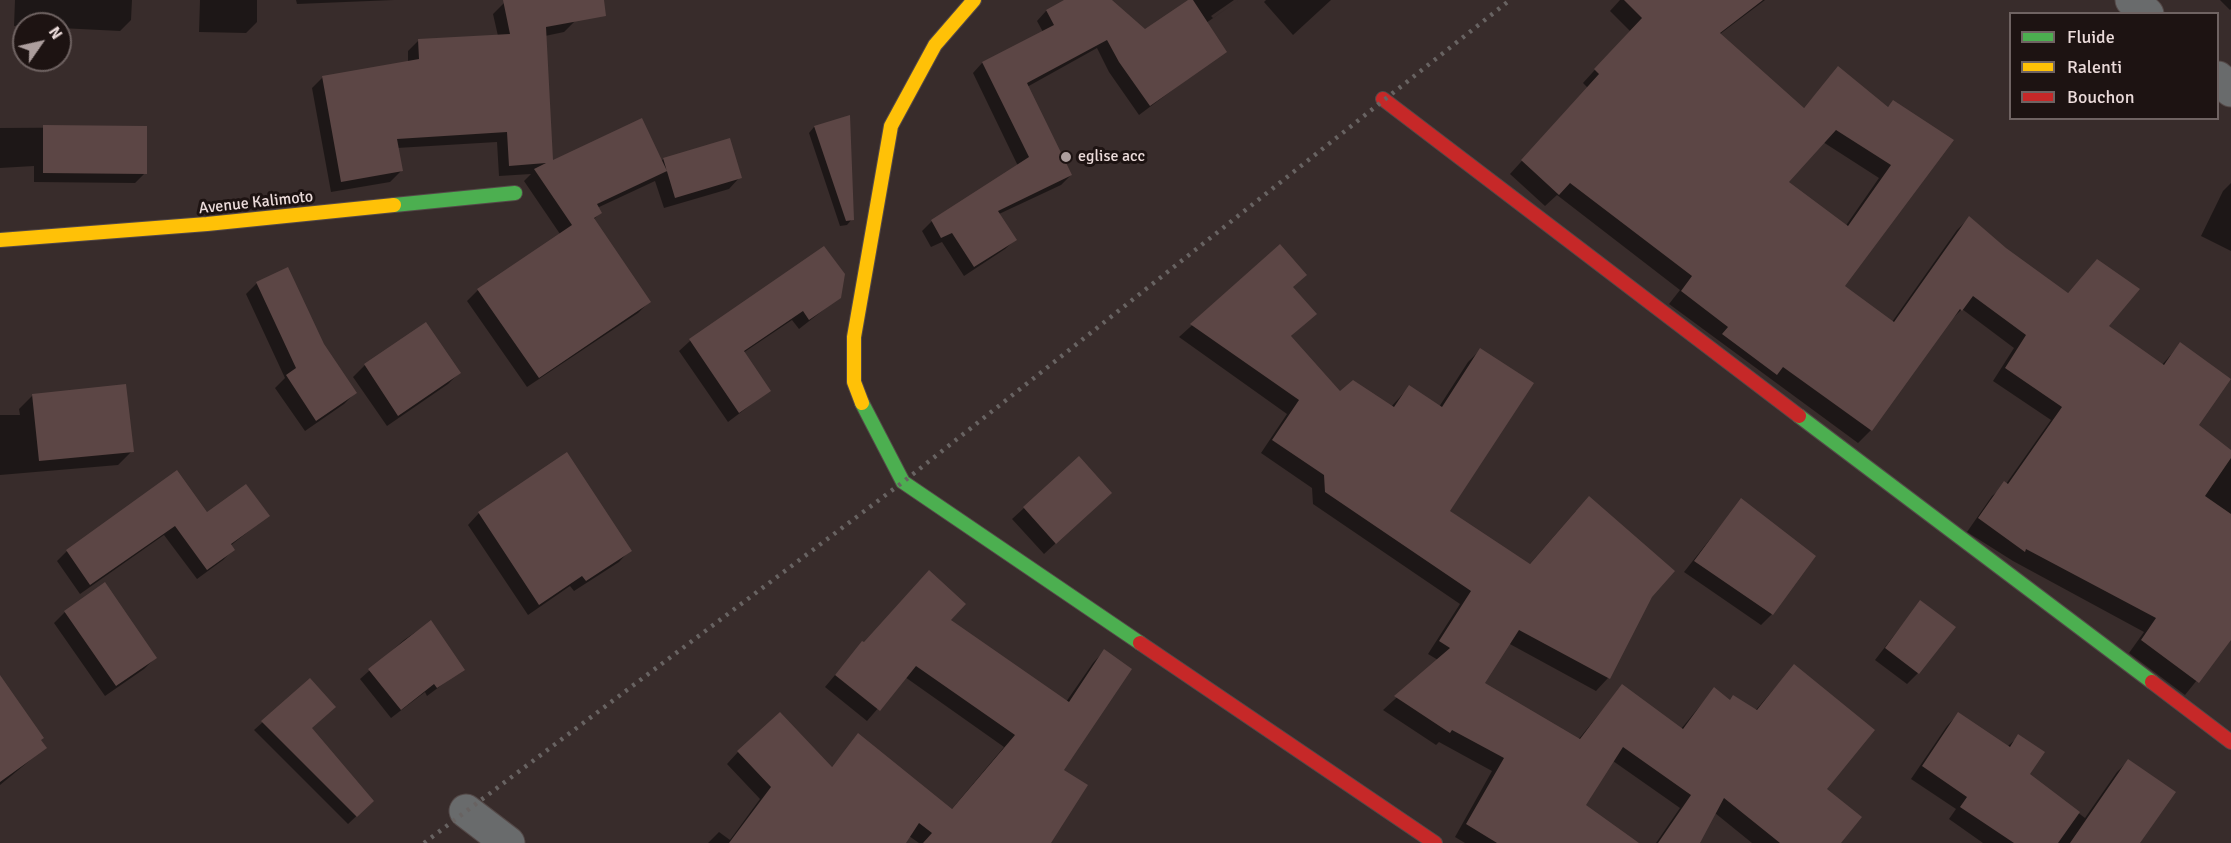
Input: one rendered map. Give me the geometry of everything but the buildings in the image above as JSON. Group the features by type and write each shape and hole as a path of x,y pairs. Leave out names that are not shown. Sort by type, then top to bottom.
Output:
{"street":[{"path":"974,0 935,45 903,100 891,126 866,258 854,337 854,382 857,394 903,482 1435,843"},
{"path":"2132,0 2144,12"},
{"path":"2219,80 2231,90"},
{"path":"1383,99 2231,742"},
{"name":"Avenue Kalimoto","path":"0,240 207,224 515,193"},
{"path":"466,811 508,843"}],"railway":[{"path":"424,843 903,482 1510,0"}],"traffic: fast":[{"path":"394,205 515,193"},
{"path":"862,403 903,482 1140,643"},
{"path":"1799,416 2152,682"}],"traffic: slow":[{"path":"862,403 854,382 854,337 891,126 935,45 974,0"},
{"path":"0,240 207,224 394,205"}],"traffic: jam":[{"path":"1383,99 1799,416"},
{"path":"1140,643 1435,843"},
{"path":"2152,682 2231,742"}],"place":[{"name":"eglise acc","path":"1066,157"}]}
